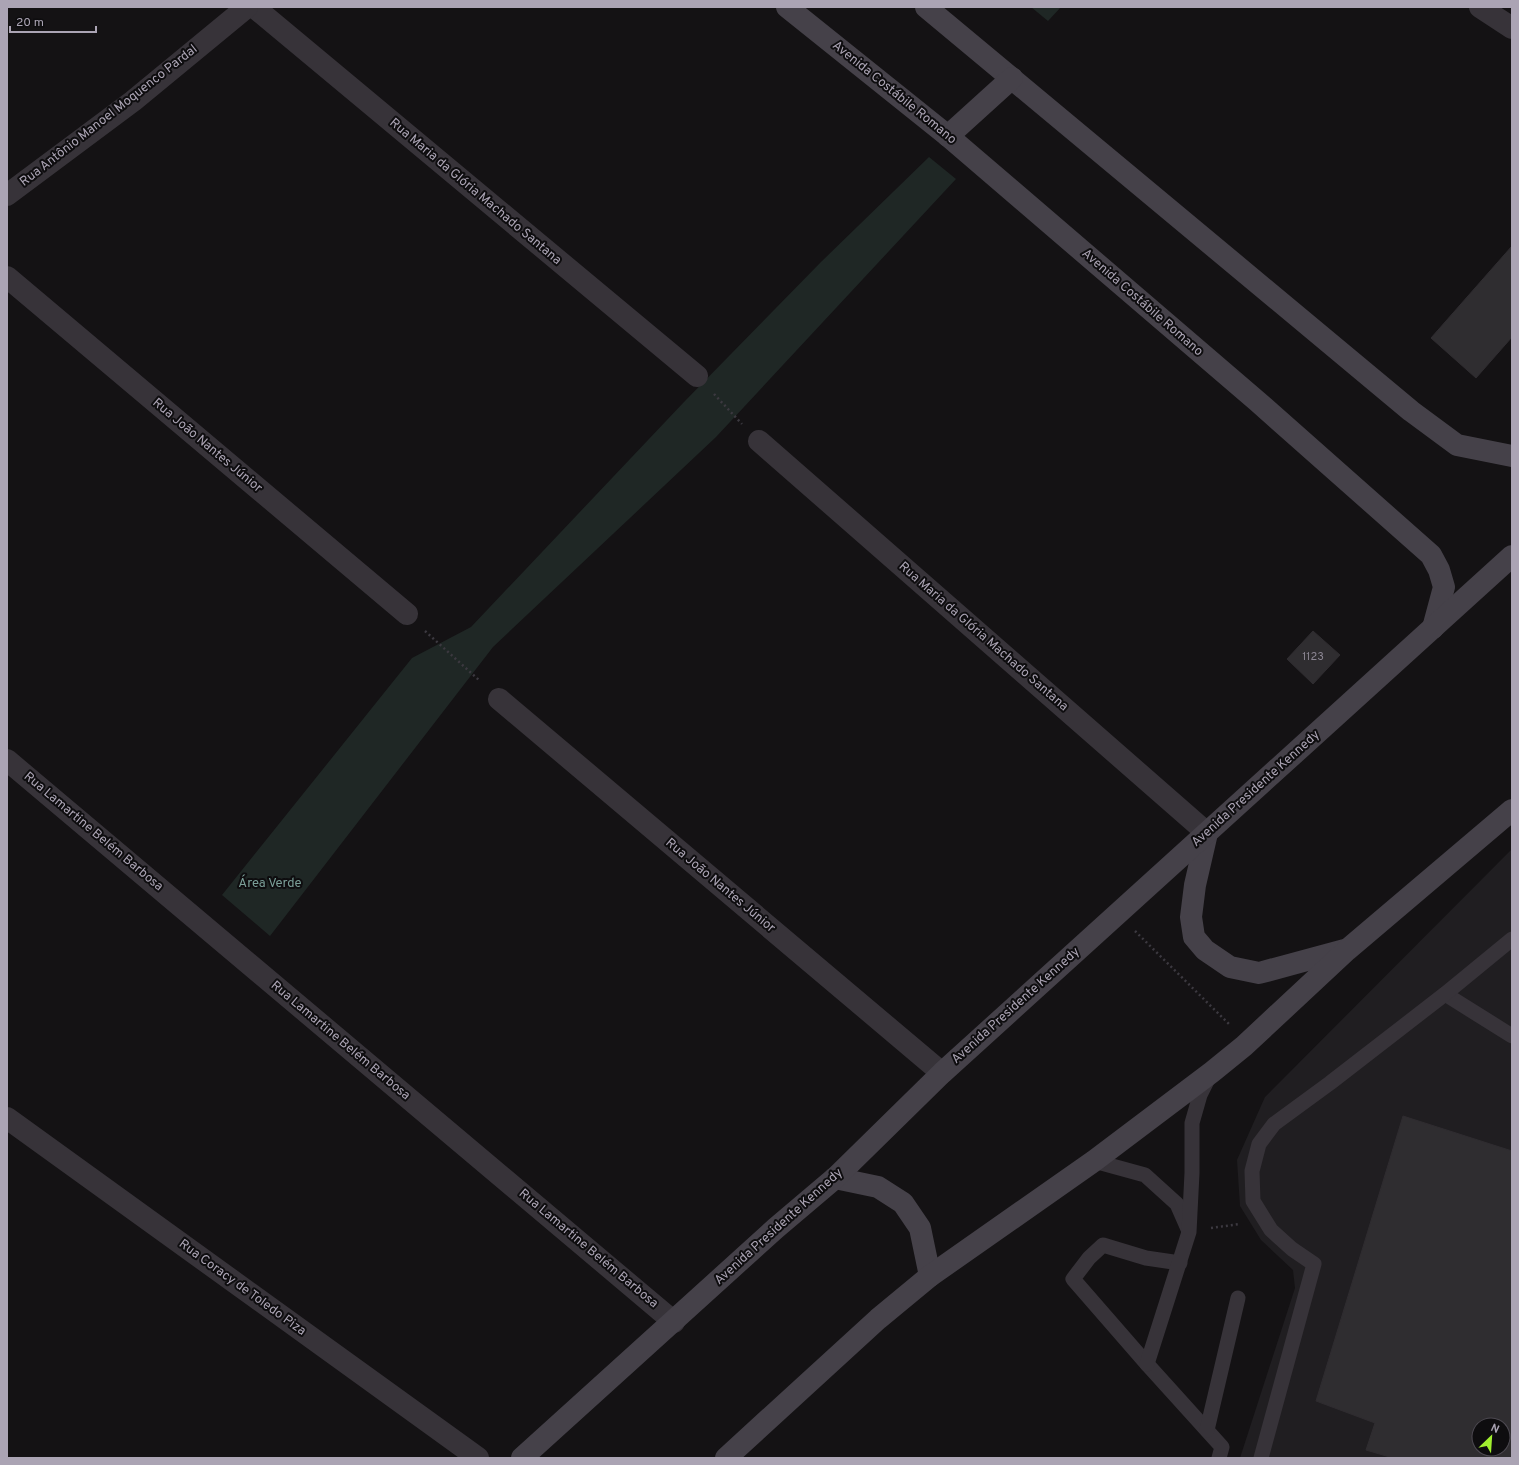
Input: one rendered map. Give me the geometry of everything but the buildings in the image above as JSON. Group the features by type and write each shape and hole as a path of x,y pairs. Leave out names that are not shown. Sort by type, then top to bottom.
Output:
{"main road":[{"name":"Avenida Costábile Romano","path":"787,7 948,136 1251,396 1431,555 1439,570 1444,587 1433,628"},
{"path":"926,7 1411,411 1457,445 1512,456"},
{"path":"948,136 1012,78"},
{"name":"Avenida Presidente Kennedy","path":"522,1458 674,1322 776,1228 835,1178 942,1073 1512,556"},
{"path":"726,1458 878,1319 930,1276 1094,1161 1212,1072 1247,1042 1347,950 1512,810"},
{"path":"1207,833 1195,885 1191,917 1194,937 1205,950 1230,967 1259,973 1347,950"},
{"path":"835,1178 878,1187 903,1203 920,1228 930,1276"}],"street":[{"name":"Rua Antônio Manoel Moquenco Pardal","path":"7,195 133,101 247,7"},
{"name":"Rua Maria da Glória Machado Santana","path":"254,7 697,376"},
{"path":"1480,7 1512,28"},
{"name":"Rua João Nantes Júnior","path":"7,278 407,614"},
{"name":"Rua Maria da Glória Machado Santana","path":"758,441 1207,833"},
{"name":"Rua João Nantes Júnior","path":"499,699 942,1073"},
{"name":"Rua Lamartine Belém Barbosa","path":"7,760 674,1322"},
{"name":"Rua Coracy de Toledo Piza","path":"7,1118 478,1458"}],"lane":[{"path":"1261,1458 1314,1264 1292,1249 1270,1230 1253,1201 1252,1171 1259,1144 1274,1124 1330,1083 1512,939"},
{"path":"1444,994 1512,1036"},
{"path":"1147,1364 1189,1232 1192,1173 1192,1123 1200,1095 1212,1072"},
{"path":"1094,1161 1145,1175 1177,1204 1189,1232"},
{"path":"1180,1262 1146,1258 1102,1245 1089,1258 1074,1279 1147,1364 1222,1447 1219,1458"},
{"path":"1207,1430 1238,1298"}],"path":[{"path":"697,376 758,441"},
{"path":"407,614 499,699"},
{"path":"1118,914 1247,1042"},
{"path":"1189,1232 1265,1220"}],"shaded area":[{"path":"1512,849 1512,1458 1240,1458 1295,1288 1293,1270 1261,1240 1240,1206 1237,1160 1265,1097"}],"green space":[{"path":"1031,7 1061,7 1048,21"},
{"name":"Área Verde","path":"929,157 956,179 716,437 493,647 270,936 222,895 412,658 471,627 684,402 821,262"}]}
